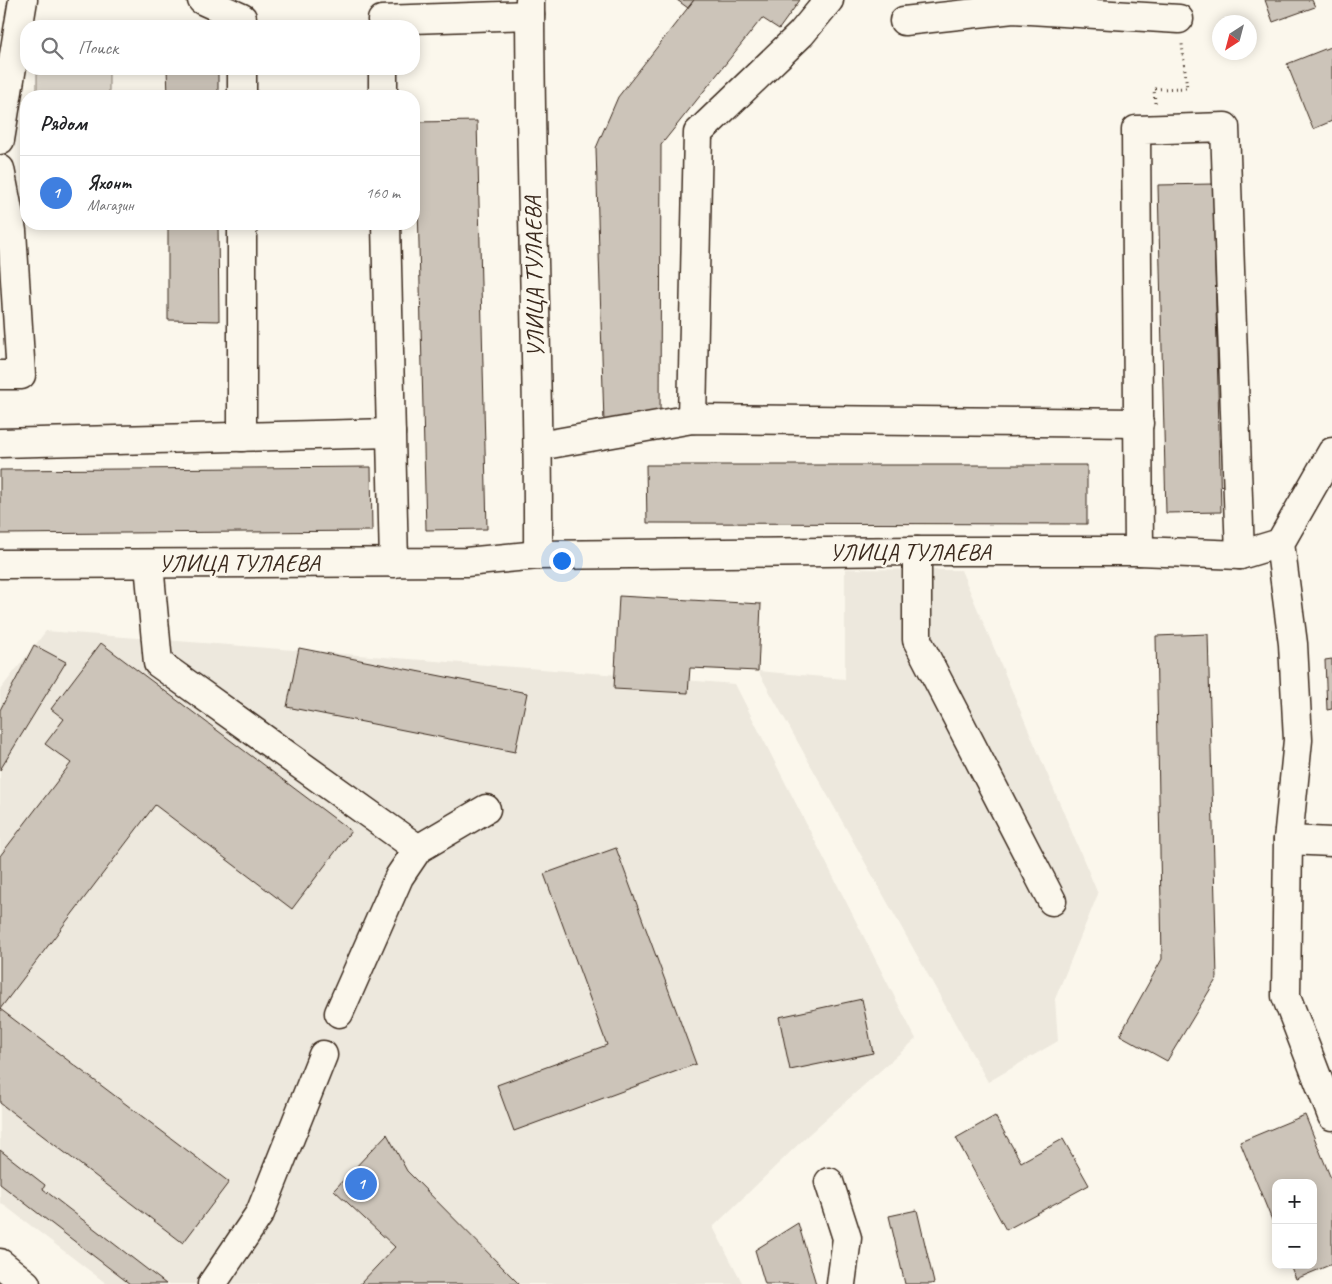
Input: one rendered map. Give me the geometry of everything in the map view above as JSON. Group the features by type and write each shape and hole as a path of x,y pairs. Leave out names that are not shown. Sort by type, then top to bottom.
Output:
{"street":[{"path":"0,140 23,0"},
{"path":"202,0 242,18 242,20"},
{"path":"692,418 698,132 802,34 829,0"},
{"path":"904,21 1013,4 1179,19"},
{"path":"378,16 530,7"},
{"name":"УЛИЦА ТУЛАЕВА","path":"530,7 530,122 538,446 538,555"},
{"path":"242,75 242,90"},
{"path":"383,75 383,90"},
{"path":"1139,551 1136,130 1225,127 1240,555"},
{"path":"0,169 12,231 21,374 0,374"},
{"path":"242,230 242,437"},
{"path":"386,230 394,562"},
{"path":"538,446 692,418 1139,423"},
{"path":"0,443 391,433"},
{"path":"1332,452 1280,543 1293,644 1298,740 1288,840 1286,996 1332,1116"},
{"name":"УЛИЦА ТУЛАЕВА","path":"0,564 466,562 538,555 917,551 1139,551 1240,555 1280,543"},
{"path":"917,551 917,640 1052,900"},
{"path":"149,564 158,663 418,850"},
{"path":"338,1013 399,877 418,850 486,809"},
{"path":"1288,840 1332,842"},
{"path":"212,1284 260,1213 323,1055"},
{"path":"830,1182 847,1238 841,1284"},
{"path":"0,1263 26,1284"}],"path":[{"path":"1156,129 1154,89 1187,88 1179,19"}],"shaded area":[{"path":"37,75 109,75 109,90 37,90"},
{"path":"845,569 961,570 1098,894 1055,999 1058,1041 988,1082 758,671 845,679"},
{"path":"46,631 735,684 916,1039 809,1134 713,1227 743,1284 107,1284 0,1202 0,690"}],"building":[{"path":"677,0 694,0 688,8"},
{"path":"694,0 800,0 779,29 762,18 661,145 660,420 604,424 596,148 618,97"},
{"path":"1265,0 1312,0 1315,7 1273,22"},
{"path":"1330,47 1332,51 1332,121 1313,129 1287,64"},
{"path":"167,75 218,75 218,90 168,90"},
{"path":"477,121 487,529 426,530 419,230 420,122"},
{"path":"1213,184 1221,512 1166,513 1158,185"},
{"path":"168,230 218,230 219,321 168,320"},
{"path":"646,465 1087,465 1087,524 647,523"},
{"path":"371,467 372,531 0,534 0,470"},
{"path":"619,596 761,604 758,671 690,668 688,693 614,689"},
{"path":"1208,634 1217,978 1167,1061 1120,1035 1162,959 1156,636"},
{"path":"101,643 351,831 292,909 155,805 0,1009 0,856 71,763 45,744 64,719 51,709"},
{"path":"34,645 66,662 0,770 0,710"},
{"path":"299,648 527,693 515,752 287,707"},
{"path":"1332,659 1332,709 1327,710 1325,660"},
{"path":"616,848 696,1064 514,1131 497,1085 607,1045 544,874"},
{"path":"862,999 873,1053 790,1070 779,1017"},
{"path":"0,1009 229,1182 183,1243 0,1103"},
{"path":"1305,1115 1332,1181 1332,1264 1296,1279 1292,1269 1317,1269 1317,1179 1272,1179 1272,1220 1240,1142"},
{"path":"995,1116 1021,1162 1063,1139 1089,1185 1006,1230 956,1138"},
{"path":"387,1134 407,1171 519,1284 360,1284 395,1247 334,1190"},
{"path":"0,1150 45,1185 43,1189 166,1284 130,1284 0,1184"},
{"path":"917,1210 934,1283 931,1284 905,1284 889,1216"},
{"path":"798,1223 816,1284 765,1284 755,1250"}],"place":[{"name":"Яхонт","path":"361,1184"}]}
